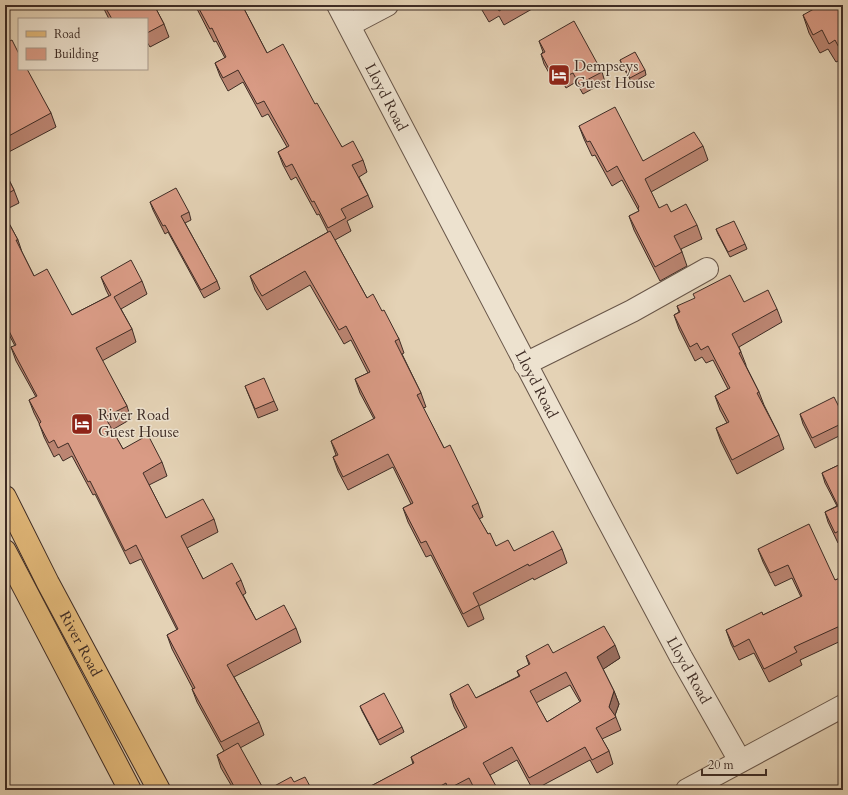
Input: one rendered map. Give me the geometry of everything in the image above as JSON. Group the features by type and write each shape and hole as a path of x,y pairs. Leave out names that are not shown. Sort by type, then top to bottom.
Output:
{"main road":[{"name":"River Road","path":"5,497 48,583 159,790"},
{"name":"River Road","path":"5,551 130,790"},
{"path":"77,690 99,678"}],"street":[{"name":"Lloyd Road","path":"338,5 525,364 681,657 740,762"},
{"path":"349,25 387,5"},
{"path":"525,364 632,311 707,270"},
{"path":"687,790 843,706"}],"building":[{"path":"104,5 154,5 164,24 148,32 148,18 111,18"},
{"path":"197,5 242,5 267,53 283,44 315,104 317,103 342,147 353,141 363,160 352,165 368,195 341,209 346,218 328,228 292,164 286,167 278,152 289,146 264,101 257,104 238,70 223,78 215,63 226,57 212,28 210,29"},
{"path":"496,5 509,5 499,11"},
{"path":"821,5 843,5 843,55 835,40 829,44 822,30 813,35 803,15"},
{"path":"574,21 602,72 579,84 573,73 562,78 556,67 550,71 541,54 545,52 539,41"},
{"path":"12,40 18,52 18,70 28,70 51,113 5,138 5,43"},
{"path":"635,52 645,70 630,78 620,60"},
{"path":"615,107 643,161 694,132 703,146 645,179 659,208 667,204 671,212 686,204 697,225 674,236 682,252 655,267 629,216 639,211 639,207 617,166 607,172 590,141 587,142 579,126"},
{"path":"5,172 14,190 5,195"},
{"path":"176,188 189,212 181,216 217,281 201,290 165,225 163,226 150,202"},
{"path":"5,216 18,240 16,240 34,276 47,269 72,315 111,295 101,277 131,260 142,281 114,297 132,329 96,348 127,406 105,417 123,449 148,435 162,462 143,473 166,518 203,499 214,519 181,536 203,579 232,563 241,580 236,583 256,620 284,605 296,628 227,665 259,722 221,742 192,689 195,688 167,635 178,629 136,545 125,551 90,481 88,482 68,443 58,448 54,440 49,443 39,424 41,422 29,400 37,396 11,347 16,345 5,323"},
{"path":"734,221 745,244 728,252 716,229"},
{"path":"330,231 367,298 373,294 382,311 384,310 399,339 395,341 421,393 417,395 444,448 450,445 478,503 472,506 488,534 490,533 496,546 508,540 514,551 553,531 562,549 529,566 528,564 473,593 479,605 463,614 426,541 421,543 403,508 413,503 388,454 343,477 333,457 338,455 331,441 375,418 355,379 370,372 346,326 339,330 305,271 262,296 250,276"},
{"path":"730,275 744,302 768,290 777,309 732,334 741,352 739,353 759,392 757,393 779,435 732,460 716,428 729,422 715,396 730,388 708,346 701,350 697,343 690,347 674,315 680,312 677,306 695,298 693,294"},
{"path":"264,378 274,401 255,409 245,386"},
{"path":"834,397 843,415 843,423 812,438 800,414"},
{"path":"843,463 843,529 835,533 825,512 838,506 822,473"},
{"path":"809,524 835,580 843,577 843,621 839,623 840,626 794,647 797,652 764,669 749,639 734,647 726,630 762,612 763,615 802,596 788,565 770,573 758,549"},
{"path":"604,626 615,645 597,657 614,691 609,707 616,717 596,728 609,751 592,760 585,747 529,778 512,747 483,763 496,786 489,790 475,790 469,778 448,789 446,783 433,790 372,790 373,789 371,786 414,763 411,757 467,727 450,694 468,684 476,698 520,676 517,671 530,664 526,656 548,644 553,653","holes":["566,672 581,701 547,722 530,691"]},
{"path":"384,693 402,727 378,740 360,706"},
{"path":"238,743 264,790 236,790 217,755"},
{"path":"291,777 294,782 305,777 312,790 267,790"}],"place":[{"name":"Dempseys Guest House","path":"559,75"},
{"name":"River Road Guest House","path":"82,424"}]}
